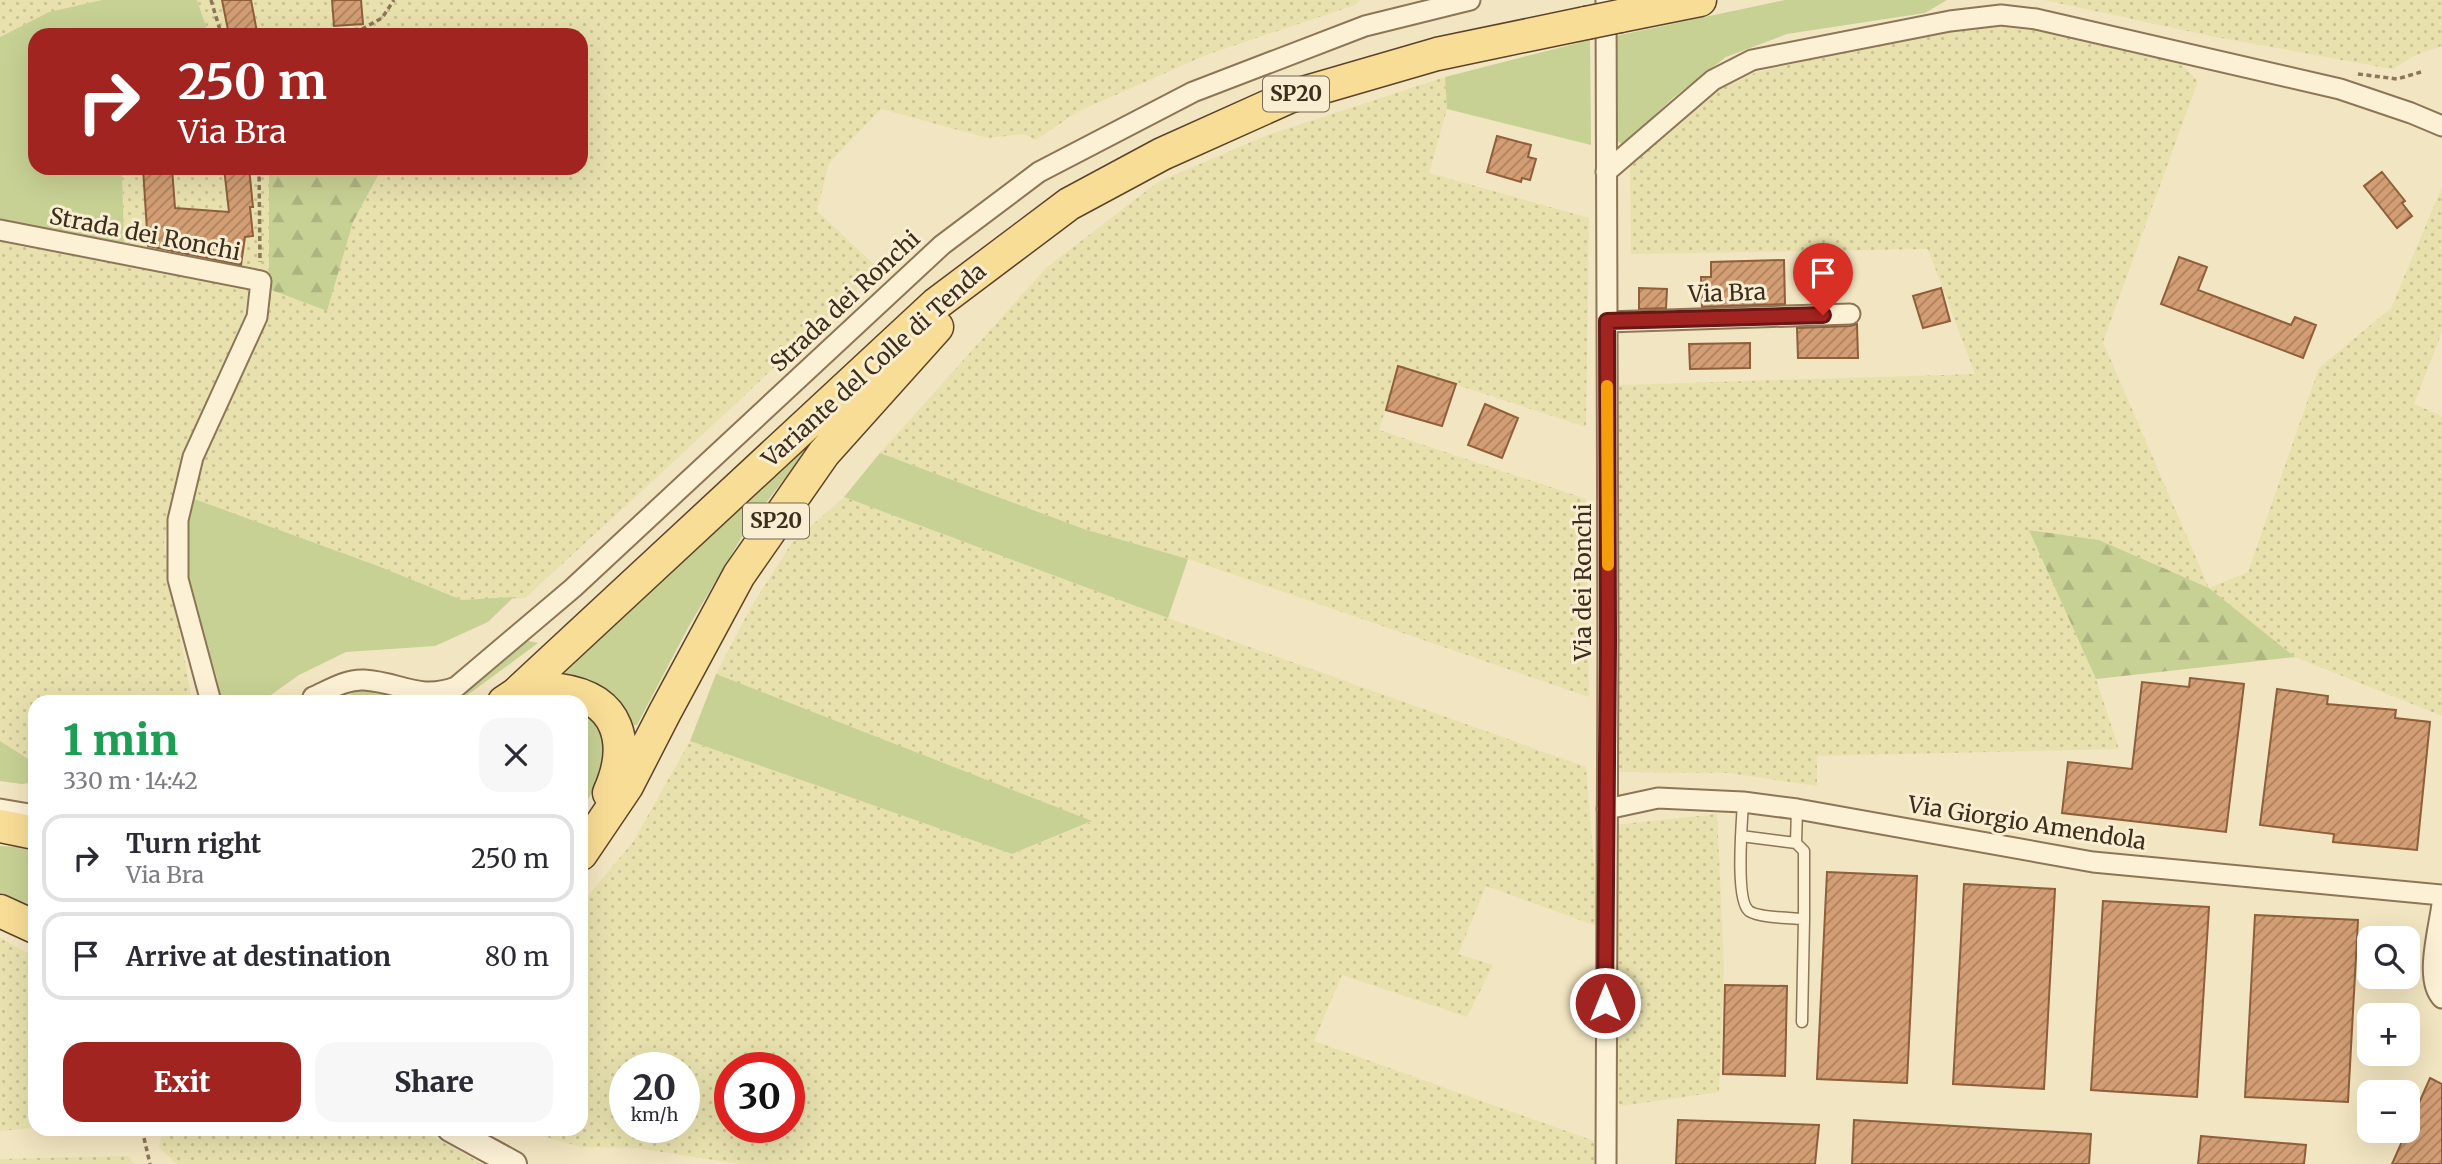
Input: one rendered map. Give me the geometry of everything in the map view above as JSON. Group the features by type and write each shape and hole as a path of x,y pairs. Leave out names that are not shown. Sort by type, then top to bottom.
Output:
{"main road":[{"name":"Variante del Colle di Tenda","path":"513,695 936,304 1069,204 1162,154 1289,97 1437,54 1604,13 1700,0"},
{"name":"SP20","path":"588,843 627,786 739,575 824,453 931,334 1031,231"},
{"name":"SP20","path":"523,695 559,690 580,695"},
{"name":"SP20","path":"588,700 602,709 620,738 618,769 588,837"},
{"path":"0,827 28,832"},
{"path":"0,911 28,925"}],"street":[{"name":"Strada dei Ronchi","path":"320,695 346,682 363,680 428,694 456,687 573,588 942,245 1039,172 1193,92 1364,26 1471,0"},
{"name":"Via dei Ronchi","path":"1604,13 1607,321 1606,1164"},
{"path":"1606,172 1713,80 1752,60 1950,22 2001,15 2036,19 2340,89 2442,126"},
{"name":"Strada dei Ronchi","path":"0,230 261,281 257,317 192,457 178,520 178,579 209,695"},
{"name":"Via Bra","path":"1607,321 1850,314"},
{"name":"Via Giorgio Amendola","path":"1607,809 1658,798 1743,802 1797,808 2094,862 2442,895"},
{"path":"0,809 28,814"},
{"path":"2442,904 2433,969 2434,986 2442,998"},
{"path":"468,1136 514,1164"}],"lane":[{"path":"1743,802 1742,901 1749,911 1758,914 1804,919"},
{"path":"1796,843 1797,808"},
{"path":"1741,836 1796,843 1804,851 1802,1022"}],"path":[{"path":"211,0 219,28"},
{"path":"364,28 382,18 394,0"},
{"path":"259,175 261,281"},
{"path":"144,1138 150,1164"}],"shaded area":[{"path":"0,0 102,0 49,12 0,37"},
{"path":"197,0 1360,0 1355,5 1206,55 1077,112 1036,140 1024,134 988,138 881,109 829,163 817,211 879,269 525,598 462,600 378,566 189,497 199,458 262,319 249,284 244,317 187,450 170,506 164,544 191,695 28,695 28,759 0,741 0,235 124,245 122,175 269,175 269,288 326,310 353,222 378,175 588,175 588,28 207,28"},
{"path":"2044,0 2442,0 2442,46 2416,55 2392,69 2211,36"},
{"path":"2001,22 2174,58 2198,81 2103,342 2209,588 2099,540 2030,530 2096,679 2119,749 1817,756 1817,786 1729,773 1618,772 1613,742 1619,385 1975,374 1928,249 1631,254 1630,165 1718,90 1755,73 1834,54"},
{"path":"1445,77 1447,109 1429,173 1589,218 1586,427 1399,366 1379,430 1586,499 1589,697 1188,559 1084,529 880,453 1046,268 1158,182 1265,136"},
{"path":"2442,187 2442,332 2414,404 2442,416 2442,716 2295,657 2209,588 2248,572 2319,368 2391,308"},
{"path":"844,497 1168,618 1586,767 1599,927 1486,886 1458,954 1493,965 1467,1017 1342,975 1314,1041 1594,1141 1594,1164 740,1164 637,1148 581,1147 542,1136 588,1136 588,896 633,842 690,741 1012,854 1091,822 716,674 751,607 792,543"},
{"path":"1717,814 1724,966 1719,1092 1620,1106 1611,1072 1614,825"},
{"path":"0,938 28,953 28,1129 0,1131"},
{"path":"161,1136 432,1136 482,1164 177,1164 159,1147"},
{"path":"128,1156 135,1164 0,1164 0,1159"}],"green space":[{"path":"102,0 197,0 207,28 28,28 28,175 122,175 124,245 0,219 0,37 49,12"},
{"path":"1785,0 1947,0 1925,13 1787,34 1726,57 1673,98 1623,145 1611,136 1611,37"},
{"path":"1590,40 1591,145 1447,109 1445,77"},
{"path":"269,175 378,175 353,222 327,311 269,289"},
{"path":"832,417 749,525 689,626 637,725 628,726 581,679 558,672"},
{"path":"880,453 1084,529 1188,559 1168,618 844,497"},
{"path":"189,497 378,566 462,600 514,597 488,622 435,646 346,652 299,675 271,695 219,695 217,678 193,604 182,546"},
{"path":"2029,530 2099,540 2209,588 2295,657 2096,679"},
{"path":"524,640 538,643 467,695 449,695 461,691"},
{"path":"716,674 1092,821 1012,854 690,741"},
{"path":"373,689 394,695 350,695 353,692"},
{"path":"588,714 606,733 603,772 588,799"},
{"path":"0,741 28,759 28,783 0,781"},
{"path":"0,846 28,848 28,906 0,893"}],"building":[{"path":"222,0 251,0 256,28 228,28"},
{"path":"332,0 361,0 363,24 334,26"},
{"path":"1497,136 1531,145 1528,157 1536,159 1530,180 1522,178 1521,182 1487,172"},
{"path":"2382,172 2405,201 2402,203 2412,216 2397,228 2364,186"},
{"path":"143,175 173,175 175,208 229,212 225,175 250,175 253,236 245,237 241,265 148,246"},
{"path":"2179,257 2207,267 2198,290 2291,325 2295,317 2316,325 2303,358 2161,304"},
{"path":"1784,260 1785,304 1702,307 1701,277 1711,277 1711,262"},
{"path":"1639,288 1667,289 1666,308 1639,309"},
{"path":"1941,288 1950,321 1923,328 1913,296"},
{"path":"1857,324 1858,358 1798,358 1797,328"},
{"path":"1750,343 1750,368 1690,369 1689,344"},
{"path":"1398,366 1456,384 1442,426 1386,410"},
{"path":"1485,404 1518,418 1502,458 1468,445"},
{"path":"2190,678 2244,684 2226,832 2062,813 2068,762 2132,769 2142,682 2189,687"},
{"path":"2277,689 2328,696 2327,704 2396,710 2395,718 2430,722 2417,850 2333,842 2334,834 2260,825"},
{"path":"1827,872 1917,876 1907,1083 1817,1079"},
{"path":"1964,884 2055,889 2044,1089 1953,1084"},
{"path":"2103,901 2209,907 2197,1097 2091,1090"},
{"path":"2255,915 2358,920 2348,1102 2245,1097"},
{"path":"1725,985 1787,986 1785,1076 1723,1074"},
{"path":"2430,1078 2442,1084 2442,1164 2392,1164 2401,1143 2420,1143 2420,1101"},
{"path":"1678,1120 1819,1125 1815,1164 1676,1164"},
{"path":"1854,1120 2091,1134 2089,1164 1852,1164"},
{"path":"2201,1136 2306,1145 2304,1164 2198,1164"}],"slow traffic":[{"path":"1607,386 1608,565"}],"route":[{"path":"1605,1003 1607,321 1823,315"}]}
